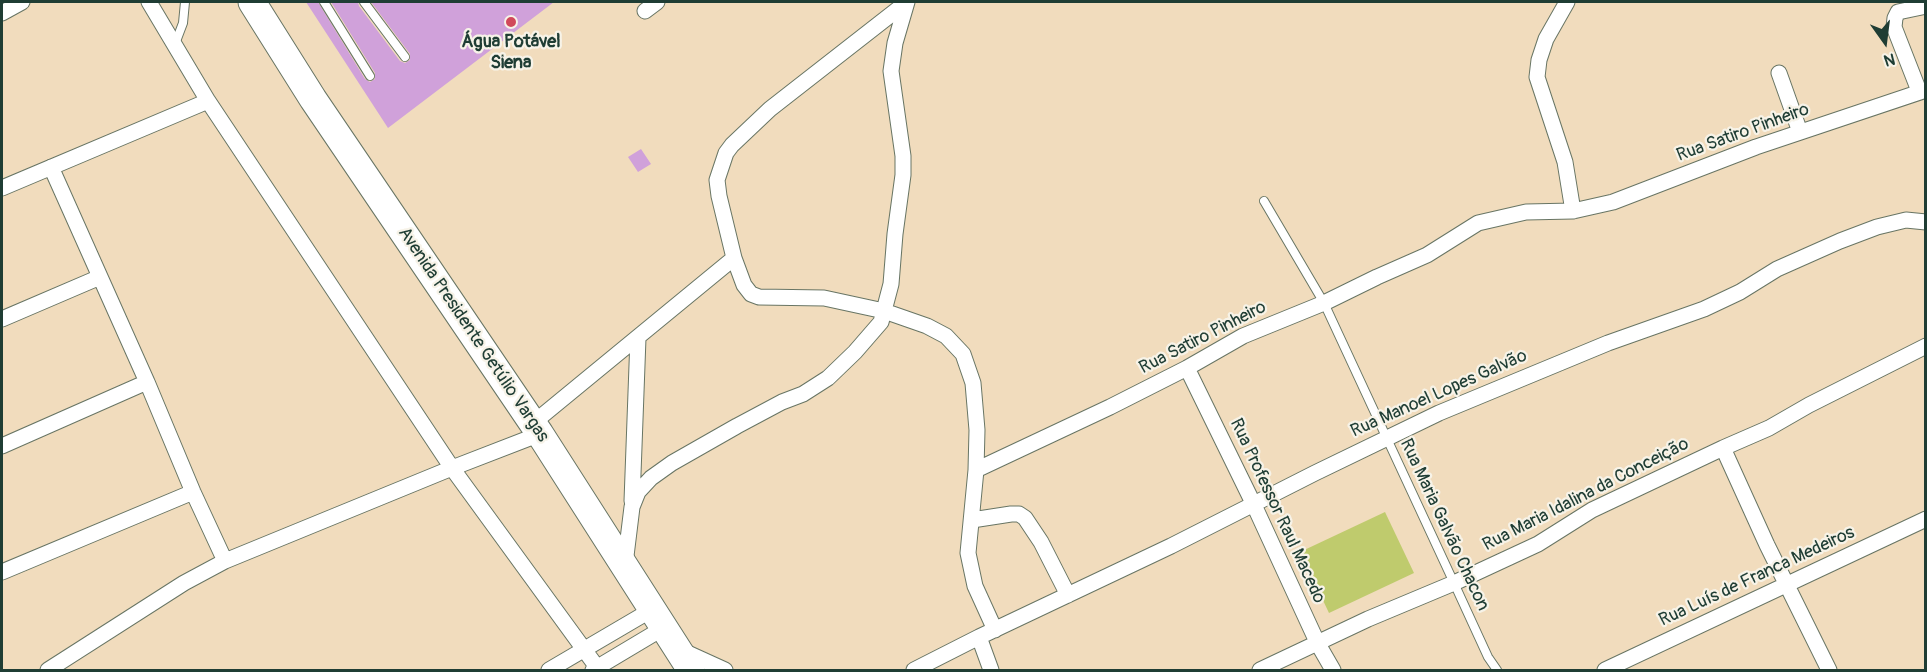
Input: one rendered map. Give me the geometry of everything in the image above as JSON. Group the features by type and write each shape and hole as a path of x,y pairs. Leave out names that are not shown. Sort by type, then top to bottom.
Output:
{"highway":[{"name":"Avenida Presidente Getúlio Vargas","path":"252,2 313,99 625,564 691,670"}],"street":[{"path":"2,13 22,2"},
{"path":"149,2 208,101 452,468 584,648 596,670 665,628"},
{"path":"1567,2 1546,39 1539,60 1537,77 1565,162 1573,211"},
{"path":"900,4 770,109 732,145 726,153 717,180 734,258 744,285 751,294 759,297 824,298 884,311 919,323 946,336 963,354 973,383 977,430 972,520 968,542 970,569 995,630"},
{"path":"632,507 638,492 651,478 672,463 746,421 803,394 828,378 881,322 891,284 903,165 891,71 900,4"},
{"path":"1922,90 1894,27 1898,12 1926,6"},
{"path":"1779,73 1800,132"},
{"name":"Rua Satiro Pinheiro","path":"976,470 1110,407 1187,368 1243,336 1324,303 1427,255 1478,223 1526,212 1573,211 1613,202 1756,147 1922,90"},
{"path":"2,188 208,101"},
{"path":"51,167 225,561"},
{"name":"Rua Manoel Lopes Galvão","path":"914,670 1439,413 1561,361 1704,309 1740,292 1777,269 1840,241 1877,227 1906,220 1926,222"},
{"path":"48,670 184,583 225,561 452,468 536,429 638,338 734,258"},
{"path":"2,319 100,277"},
{"path":"625,564 632,507 638,338"},
{"name":"Rua Maria Idalina da Conceição","path":"1260,670 1538,544 1592,510 1769,428 1809,405 1926,346"},
{"name":"Rua Professor Raul Macedo","path":"1187,368 1318,644 1333,670"},
{"path":"2,446 147,382"},
{"path":"1722,448 1829,670"},
{"path":"2,572 193,492"},
{"path":"972,520 1011,514 1019,514 1026,518 1037,534 1068,595"},
{"name":"Rua Luís de Franca Medeiros","path":"1605,670 1788,586 1926,519"},
{"path":"549,670 584,648 665,628 725,670"},
{"path":"979,637 991,670"}],"lane":[{"path":"175,46 183,23 185,2"},
{"path":"324,2 370,76"},
{"path":"364,2 405,57"},
{"name":"Rua Maria Galvão Chacon","path":"1264,201 1324,303 1488,657 1497,670"}],"green space":[{"path":"1385,512 1414,573 1329,613 1300,552"}],"building":[{"path":"306,2 318,2 365,79 370,82 375,79 375,73 331,2 358,2 400,61 405,63 410,60 410,54 371,2 554,2 388,128"},
{"path":"641,149 651,164 638,172 628,157"}],"place":[{"name":"Água Potável Siena","path":"511,22"}]}
